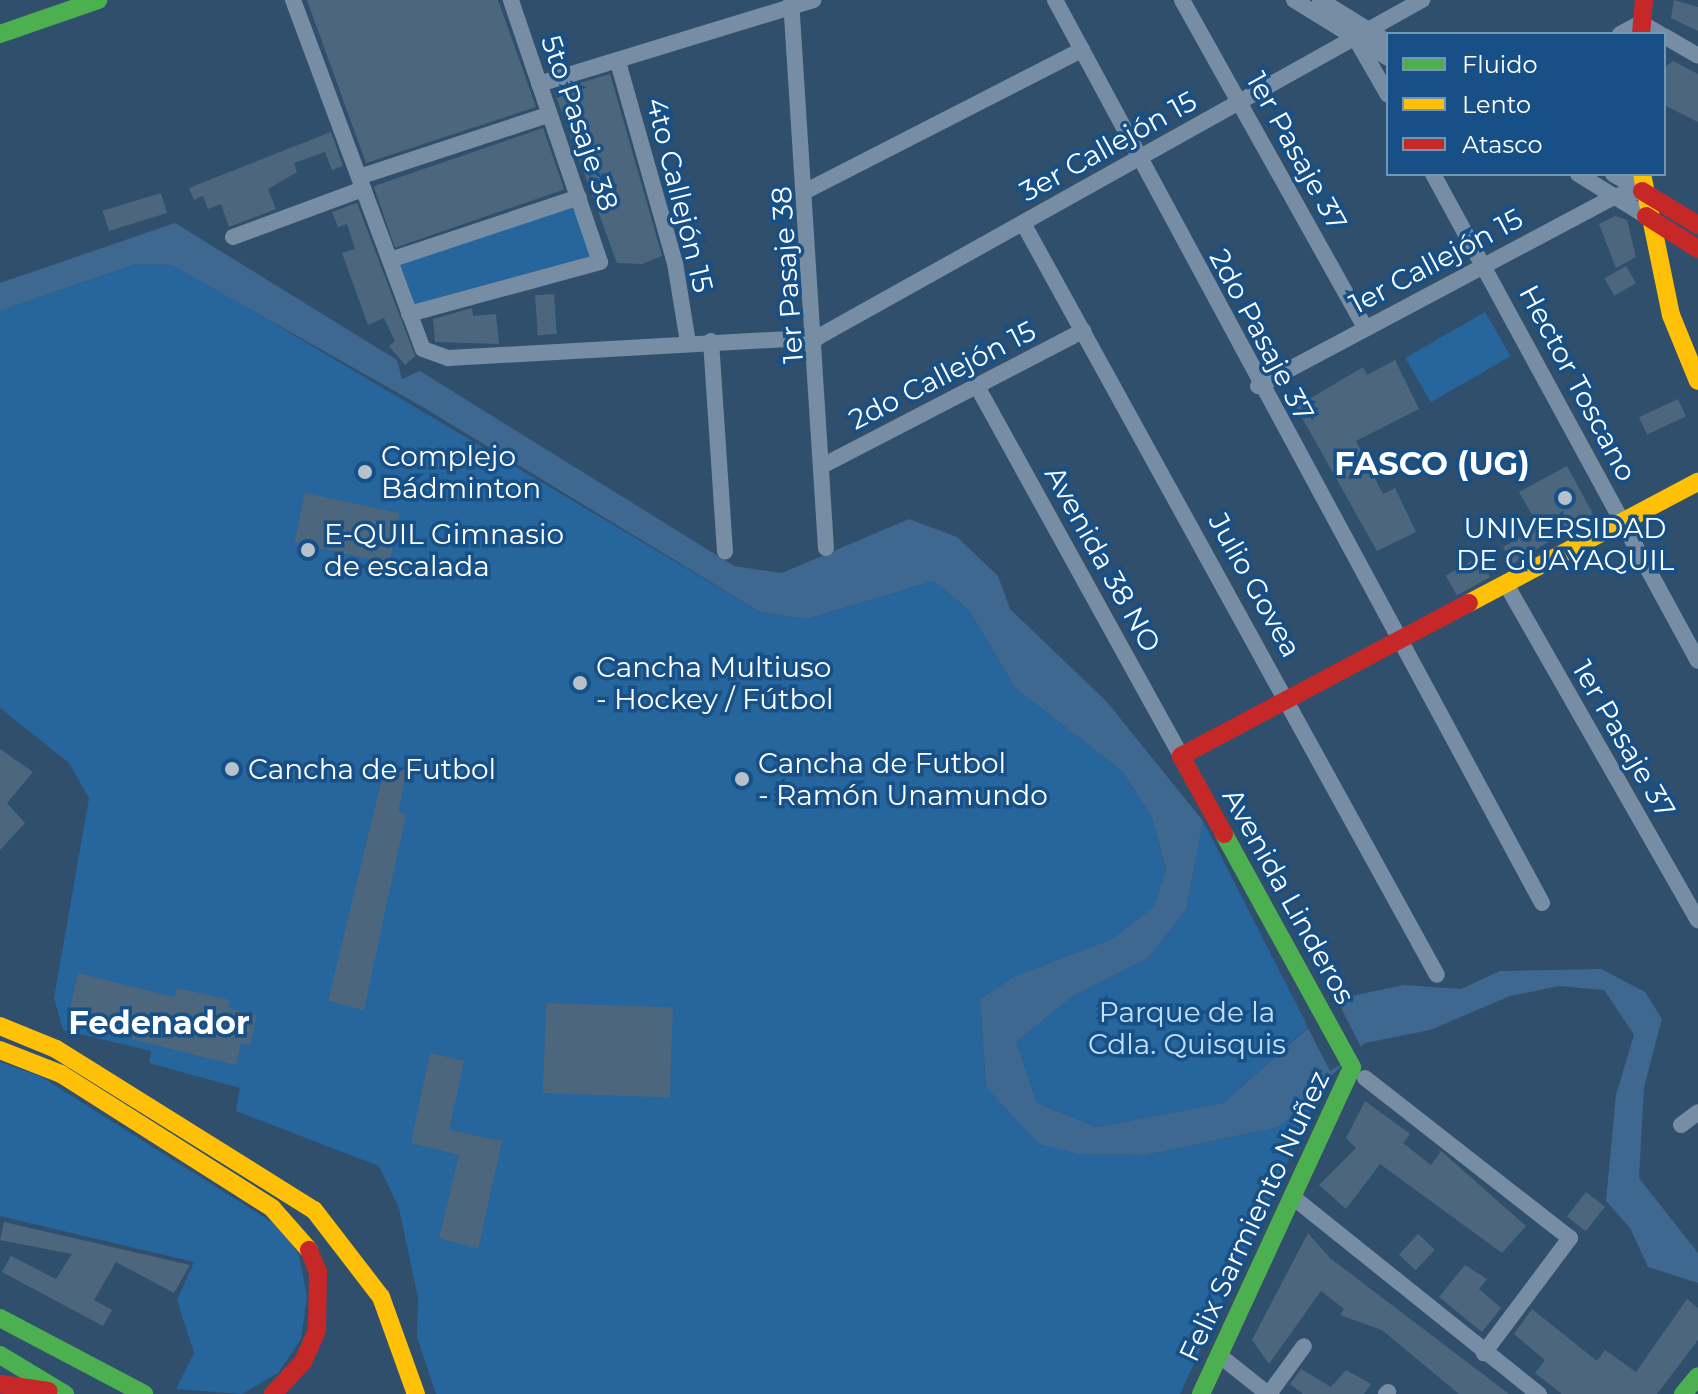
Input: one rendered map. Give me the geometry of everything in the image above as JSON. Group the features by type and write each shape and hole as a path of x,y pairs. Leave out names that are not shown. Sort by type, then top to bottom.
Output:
{"street":[{"path":"0,34 98,0"},
{"path":"293,0 409,314 432,357 818,337"},
{"name":"5to Pasaje 38","path":"409,314 600,262 511,0"},
{"path":"539,84 618,62 792,3 813,0"},
{"name":"2do Pasaje 37","path":"1055,0 1258,386 1542,903"},
{"name":"1er Pasaje 37","path":"1182,0 1365,328"},
{"path":"1294,0 1350,22 1386,41"},
{"path":"1320,0 1350,22 1386,56"},
{"name":"3er Callejón 15","path":"818,337 1242,103 1350,22 1422,0"},
{"path":"1641,29 1644,0"},
{"name":"1er Pasaje 38","path":"792,3 818,337 826,548"},
{"path":"1350,22 1386,91"},
{"path":"1666,37 1698,56"},
{"path":"808,190 1082,50"},
{"name":"4to Callejón 15","path":"618,62 664,219 688,342"},
{"path":"233,237 361,183 548,115"},
{"name":"Hector Toscano","path":"1434,176 1698,661"},
{"path":"1581,176 1698,249"},
{"path":"1619,176 1642,183 1698,225"},
{"path":"1642,183 1646,216 1671,315 1698,381"},
{"name":"1er Callejón 15","path":"1258,386 1642,183"},
{"path":"390,260 579,197"},
{"name":"Julio Govea","path":"1023,223 1288,699 1437,975"},
{"name":"2do Callejón 15","path":"824,465 1083,331"},
{"path":"711,341 725,552"},
{"name":"Avenida 38 NO","path":"978,388 1181,756"},
{"path":"1181,756 1698,482"},
{"name":"1er Pasaje 37","path":"1506,584 1698,920"},
{"name":"Avenida Linderos","path":"1181,756 1349,1062"},
{"path":"0,1026 56,1049 314,1210 381,1297 416,1394"},
{"path":"0,1050 61,1074 272,1208 304,1238 318,1272 317,1330 303,1362 273,1394"},
{"name":"Felix Sarmiento Nuñez","path":"1201,1394 1352,1074 1349,1062"},
{"path":"1365,1078 1570,1238 1484,1353"},
{"path":"1681,1125 1698,1112"},
{"path":"1294,1198 1539,1394"},
{"path":"0,1318 144,1394"},
{"path":"1219,1355 1268,1394 1304,1346"},
{"path":"0,1355 65,1394"},
{"path":"1683,1394 1698,1376"},
{"path":"0,1384 65,1394"}],"green space":[{"path":"579,197 600,262 409,314 390,260"},
{"path":"136,264 172,265 211,286 760,612 807,619 934,581 969,610 1015,688 1122,771 1152,817 1166,871 1154,906 1112,939 1013,977 980,999 986,1087 1079,1154 1146,1155 1279,1127 1327,1075 1180,1394 436,1394 417,1337 418,1298 399,1208 379,1166 236,1111 240,1088 149,1063 151,1051 63,1030 54,998 89,798 69,763 0,708 0,311"},
{"path":"1485,312 1510,356 1431,402 1405,358"},
{"name":"Parque de la Cdla. Quisquis","path":"1203,821 1308,1027 1223,1103 1097,1127 1037,1103 1016,1042 1073,996 1148,958 1186,910"},
{"path":"0,1062 40,1076 281,1228 299,1255 307,1297 301,1339 278,1373 242,1394 176,1389 194,1353 177,1300 194,1262 0,1216"}],"shaded area":[{"path":"175,223 397,360 402,379 420,371 734,566 782,573 909,519 957,537 998,576 1010,609 1107,702 1203,821 1186,910 1148,958 1073,996 1016,1042 1037,1103 1097,1127 1223,1103 1342,998 1404,985 1461,989 1500,971 1601,969 1645,992 1662,1019 1644,1087 1639,1178 1698,1253 1698,1283 1648,1267 1630,1228 1606,1201 1616,1095 1634,1035 1604,990 1559,986 1510,996 1430,1030 1365,1043 1279,1127 1146,1155 1079,1154 1039,1144 986,1087 980,999 1013,977 1112,939 1154,906 1166,870 1152,817 1122,771 1015,688 969,610 934,581 807,619 760,612 421,406 172,265 136,264 0,311 0,283"}],"pier":[{"path":"1336,998 1363,1051 1330,1071 1306,1024"}],"building":[{"path":"307,0 498,0 536,107 366,163"},
{"path":"1674,0 1698,7 1698,31 1671,18"},
{"path":"1673,61 1698,74 1698,122 1666,106 1666,66"},
{"path":"610,74 662,256 642,264 617,263 554,91"},
{"path":"543,128 564,189 395,248 374,186"},
{"path":"331,132 343,166 332,170 325,152 294,163 297,172 268,189 276,209 229,227 221,204 208,209 203,196 194,200 189,188"},
{"path":"161,193 167,213 109,231 103,211"},
{"path":"357,203 415,356 405,365 389,346 395,341 384,318 368,325 342,253 355,249 347,224 338,227 332,212"},
{"path":"1615,216 1627,220 1636,257 1616,268 1599,224"},
{"path":"1626,266 1636,283 1614,296 1604,278"},
{"path":"554,294 557,334 538,335 535,295"},
{"path":"472,308 473,316 496,314 499,344 435,342 433,319"},
{"path":"1395,360 1419,409 1356,441 1383,494 1395,488 1416,532 1377,551 1296,407 1363,367 1367,375"},
{"path":"1678,399 1686,416 1647,434 1639,417"},
{"path":"1567,466 1593,514 1513,564 1503,547 1539,527 1519,492"},
{"path":"305,493 400,513 389,563 294,543"},
{"path":"1479,557 1490,577 1457,596 1446,575"},
{"path":"0,749 33,772 7,803 25,823 0,850"},
{"path":"385,766 407,770 398,812 406,814 364,1010 328,1001"},
{"path":"78,973 174,997 177,988 230,1000 228,1008 257,1015 250,1045 241,1043 236,1065 67,1023"},
{"path":"546,1003 673,1007 670,1097 543,1093"},
{"path":"430,1053 464,1061 449,1130 502,1141 478,1249 439,1238 459,1155 411,1143"},
{"path":"1365,1101 1410,1134 1403,1143 1431,1165 1441,1151 1526,1226 1502,1253 1380,1164 1346,1209 1319,1185 1356,1148 1346,1138"},
{"path":"1586,1192 1605,1207 1586,1231 1567,1216"},
{"path":"4,1222 190,1265 174,1293 116,1262 94,1300 112,1310 103,1326 2,1272 11,1256 56,1279 72,1254 0,1240"},
{"path":"1308,1233 1330,1258 1509,1394 1459,1394 1382,1330 1340,1315 1344,1309 1321,1291 1269,1364 1252,1340"},
{"path":"1418,1234 1435,1250 1416,1270 1399,1254"},
{"path":"1465,1265 1487,1279 1479,1289 1501,1308 1482,1332 1439,1297"},
{"path":"1687,1299 1698,1308 1698,1340 1657,1394 1562,1394 1535,1373 1545,1360 1514,1334 1532,1309 1597,1361 1605,1350 1636,1372"},
{"path":"1301,1369 1331,1387 1346,1370 1371,1384 1364,1394 1303,1394 1290,1384"}],"traffic: fast":[{"path":"0,34 98,0"},
{"path":"1201,1394 1352,1067 1224,834"},
{"path":"0,1318 144,1394"},
{"path":"0,1355 65,1394"},
{"path":"1683,1394 1698,1376"}],"traffic: slow":[{"path":"1642,176 1671,315 1698,381"},
{"path":"1469,603 1698,482"},
{"path":"0,1026 56,1049 314,1210 381,1297 416,1394"},
{"path":"0,1050 61,1074 272,1208 309,1250"}],"traffic: jam":[{"path":"1641,32 1644,0"},
{"path":"1642,191 1698,225"},
{"path":"1646,216 1698,249"},
{"path":"1224,834 1181,756 1469,603"},
{"path":"273,1394 303,1362 317,1330 318,1272 309,1250"},
{"path":"0,1384 49,1391"}],"place":[{"name":"Complejo Bádminton","path":"365,472"},
{"name":"UNIVERSIDAD DE GUAYAQUIL","path":"1565,498"},
{"name":"E-QUIL Gimnasio de escalada","path":"308,550"},
{"name":"Cancha Multiuso - Hockey / Fútbol","path":"580,683"},
{"name":"Cancha de Futbol","path":"232,769"},
{"name":"Cancha de Futbol - Ramón Unamundo","path":"742,779"}],"district":[{"name":"FASCO (UG)","path":"1432,464"},
{"name":"Fedenador","path":"159,1023"}]}
